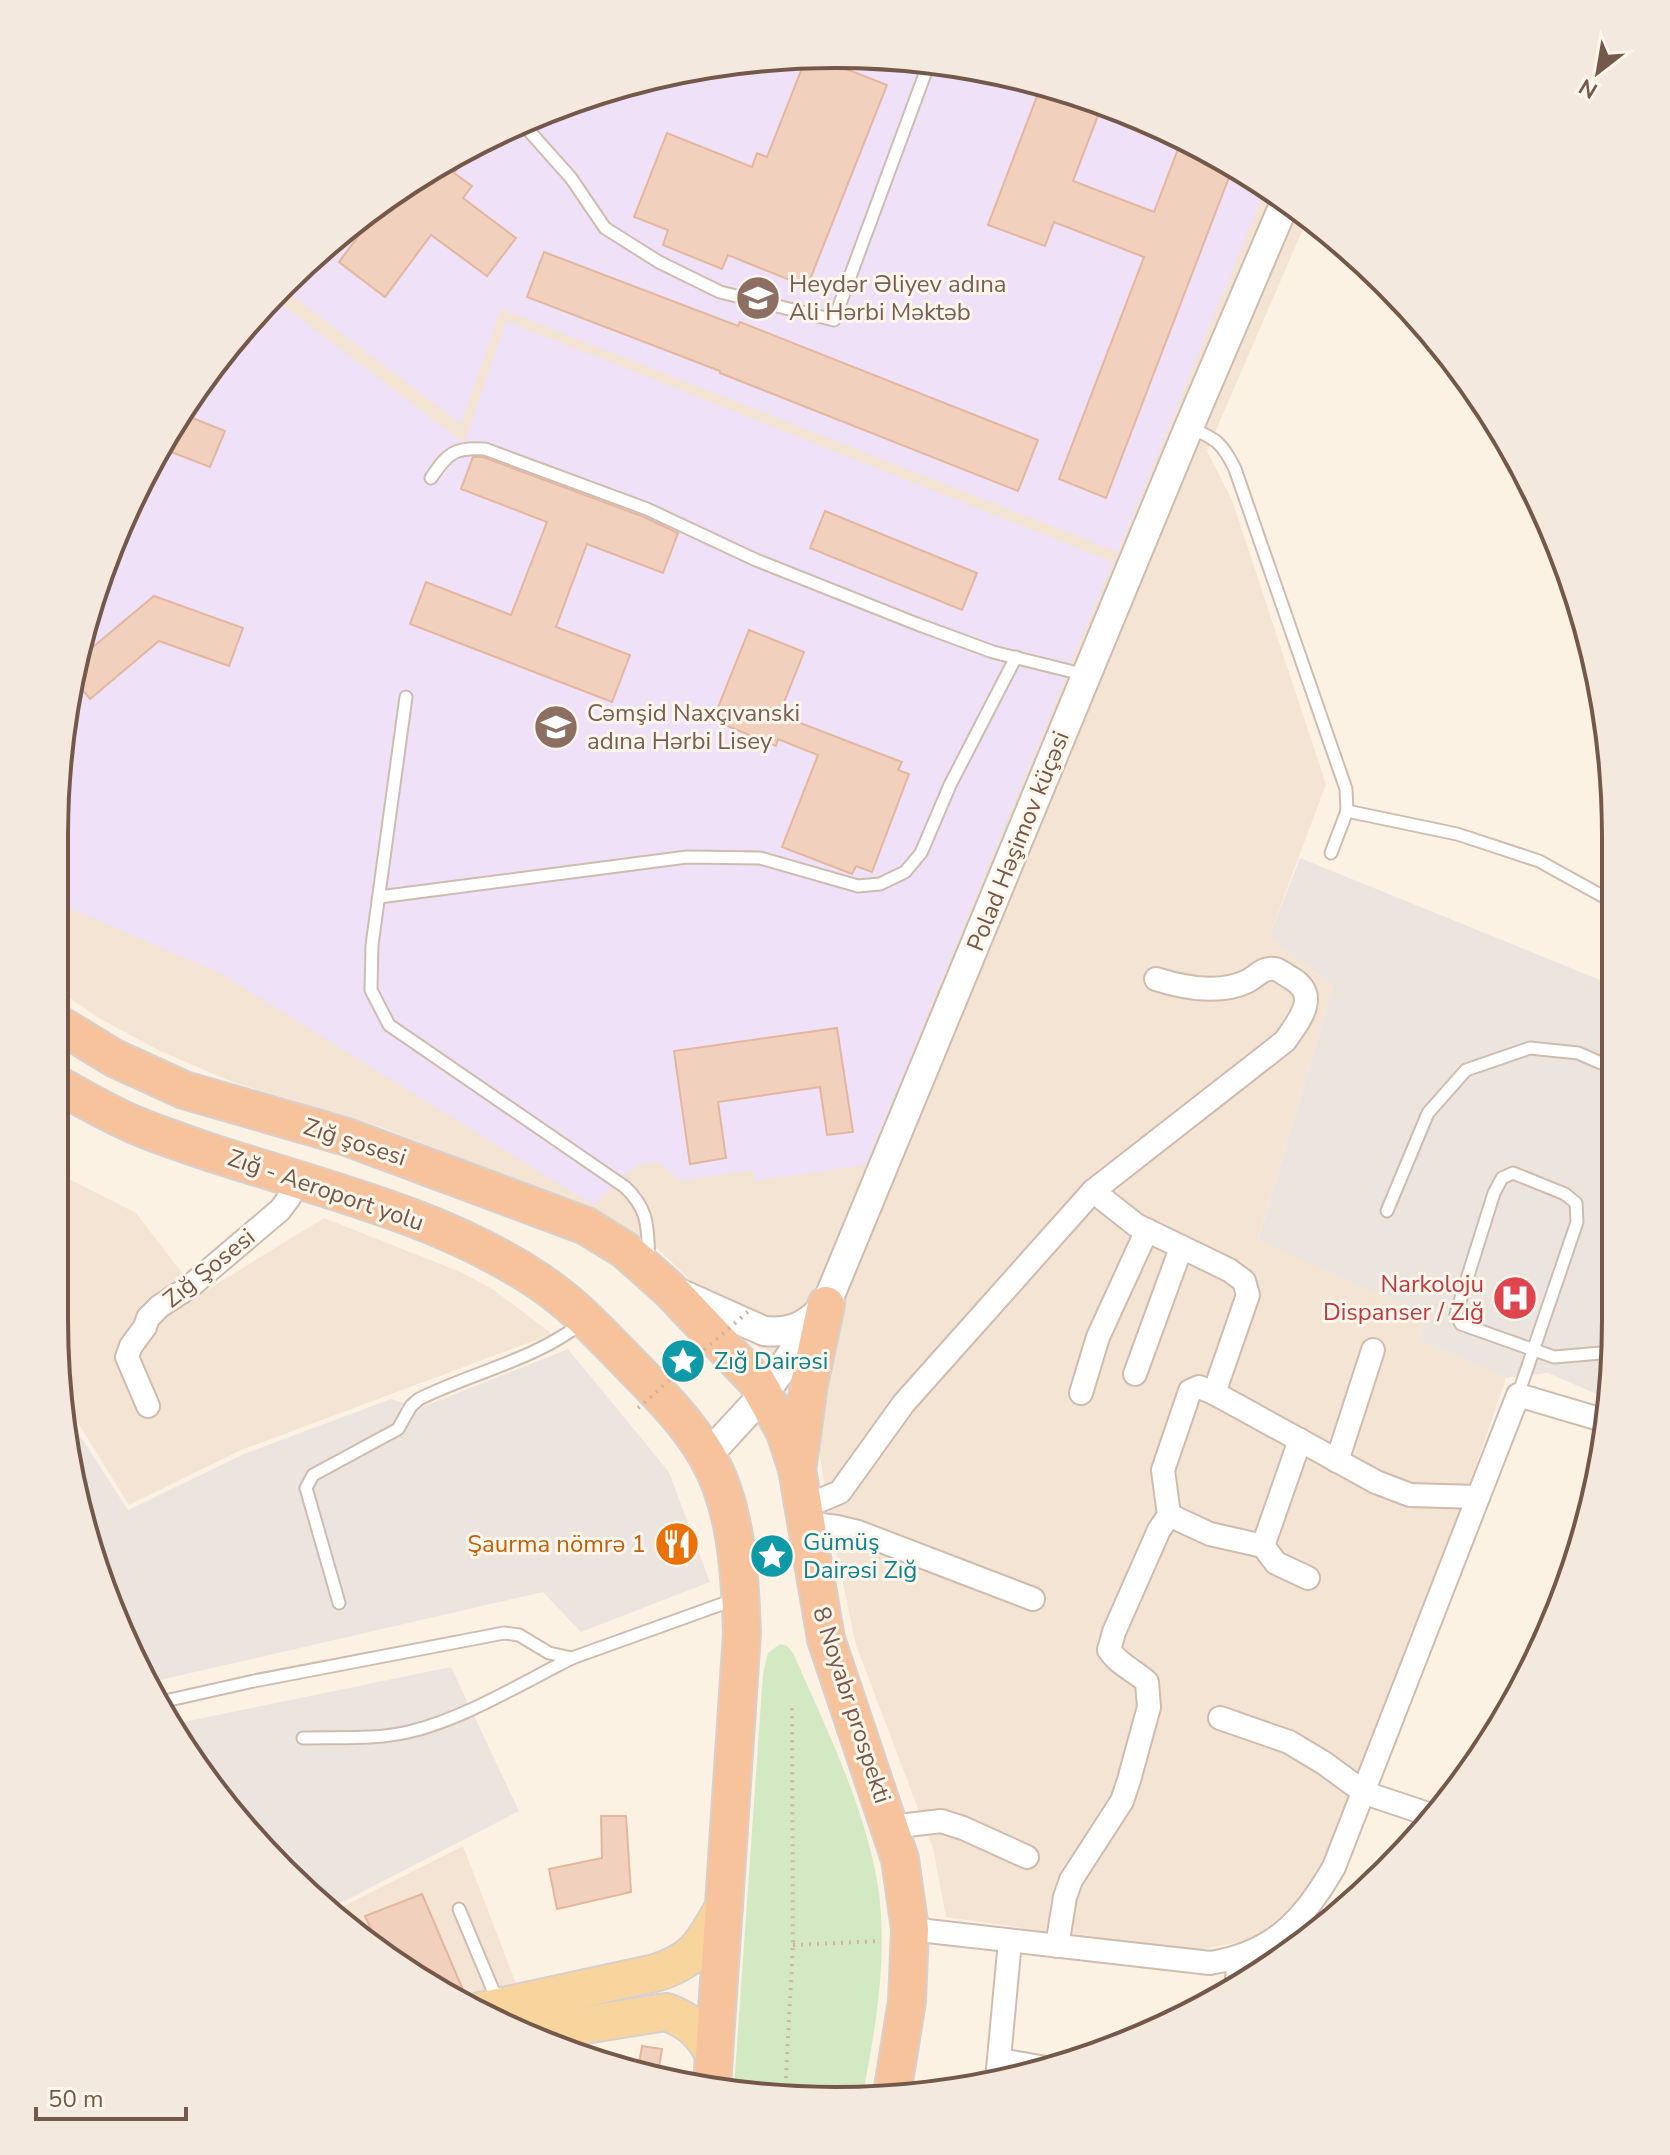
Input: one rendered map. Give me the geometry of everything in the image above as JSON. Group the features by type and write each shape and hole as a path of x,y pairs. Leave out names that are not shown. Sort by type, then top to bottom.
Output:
{"highway":[{"name":"Zığ şosesi","path":"68,1030 114,1058 184,1090 347,1137 573,1221 609,1239 659,1281"},
{"name":"Zığ - Aeroport yolu","path":"68,1090 133,1124 381,1207 496,1257 537,1281 586,1319"},
{"name":"8 Noyabr prospekti","path":"659,1281 757,1382 785,1432 797,1469 826,1639 900,1859 895,1935 907,2001 894,2084"},
{"path":"797,1469 809,1384 826,1305"},
{"path":"586,1319 661,1396 707,1456 730,1519 741,1597 742,1657 713,2070"}],"main road":[{"path":"496,2008 679,1965 696,1952 724,1907"},
{"path":"549,2032 666,2012 682,2017 705,2037 713,2070"}],"street":[{"name":"Polad Həşimov küçəsi","path":"707,1456 764,1394 826,1305 1281,211"},
{"path":"804,1516 840,1492 904,1403 1093,1191 1285,1041 1303,1014 1307,997 1301,984 1276,969 1263,970 1247,982 1221,989 1182,987 1156,979"},
{"name":"Zığ Şosesi","path":"148,1406 127,1357 148,1318 280,1210 298,1178"},
{"path":"1093,1191 1136,1225 1229,1270 1244,1281 1248,1295 1214,1393"},
{"path":"1081,1393 1098,1337 1147,1230"},
{"path":"1135,1374 1181,1248"},
{"path":"659,1281 764,1331 798,1328 826,1305"},
{"path":"1337,1461 1373,1350"},
{"path":"1057,1946 1065,1897 1081,1863 1122,1801 1149,1707 1147,1682 1115,1659 1109,1650 1159,1530 1169,1515 1163,1470 1190,1391 1199,1387 1214,1393 1376,1482 1410,1495 1478,1497"},
{"path":"895,1935 1010,1941 1210,1963 1239,1958 1285,1931 1317,1897 1334,1867 1518,1395 1595,1418"},
{"path":"1263,1546 1300,1440"},
{"path":"1169,1515 1210,1534 1263,1546 1276,1563 1308,1578"},
{"path":"804,1516 858,1532 1033,1599"},
{"path":"1220,1718 1289,1742 1365,1793 1423,1812"},
{"path":"891,1827 941,1821 1027,1857"},
{"path":"999,2069 1010,1941"},
{"path":"1238,1972 1239,1958"}],"lane":[{"path":"529,131 571,178 605,228 659,262 720,292 834,320 925,74"},
{"path":"1189,427 1218,440 1235,469 1346,789 1347,811 1331,853"},
{"path":"431,478 445,457 463,447 485,449 647,509 756,560 917,624 993,652 1087,675"},
{"path":"379,897 687,857 760,858 858,886 880,884 905,872 921,853 950,785 1016,657"},
{"path":"406,697 372,945 371,990 389,1025 625,1187 643,1209 647,1220 659,1281"},
{"path":"1347,811 1457,834 1539,861 1602,896"},
{"path":"1387,1211 1428,1113 1466,1070 1530,1048 1578,1053 1602,1063"},
{"path":"1518,1395 1533,1351 1577,1222 1576,1203 1565,1194 1513,1173 1502,1178 1494,1193 1456,1314 1461,1324 1533,1351 1554,1357 1601,1353"},
{"path":"339,1603 306,1488 313,1475 398,1429 411,1406 419,1399 537,1350 567,1334 586,1319"},
{"path":"303,1738 386,1736 411,1732 473,1708 572,1658 741,1597"},
{"path":"169,1700 504,1633 519,1635 549,1653 572,1658"},
{"path":"459,1909 488,2004"}],"path":[{"path":"638,1408 751,1309"},
{"path":"785,2085 793,1945 792,1707"},
{"path":"793,1945 895,1935"}],"shaded area":[{"path":"835,68 935,75 985,83 1082,109 1174,147 1261,197 1302,226 1207,451 1232,500 1326,784 1269,937 1333,986 1258,1239 1426,1315 1419,1340 1506,1378 1441,1568 1312,1891 1256,1939 1186,1952 946,1917 933,1848 856,1645 818,1445 817,1404 654,1245 580,1205 378,1126 235,1083 160,1051 99,1018 68,997 70,785 83,685 94,636 126,541 171,451 197,409 258,329 329,258 409,197 496,147 541,126 636,94 735,75"},
{"name":"Heydər Əliyev adına Ali Hərbi Məktəb","path":"835,68 935,75 985,83 1034,94 1129,126 1174,147 1262,198 1118,552 501,309 461,424 291,295 368,226 452,171 541,126 636,94 735,75"},
{"name":"Cəmşid Naxçıvanski adına Hərbi Lisey","path":"282,305 464,443 506,321 1113,562 866,1165 754,1181 753,1170 681,1180 657,1162 635,1166 593,1205 218,972 68,908 70,785 83,685 94,636 126,541 171,451 197,409 226,368"},
{"path":"1300,858 1602,981 1602,1320 1598,1394 1548,1373 1506,1378 1419,1340 1426,1315 1258,1240 1333,986 1269,937"},
{"path":"68,1179 136,1213 182,1273 202,1293 324,1218 463,1273 494,1290 552,1334 241,1450 129,1505 75,1418 68,1320"},
{"path":"568,1349 669,1472 710,1582 581,1632 543,1592 158,1680 126,1614 109,1567 94,1519 77,1431 128,1510 244,1454 391,1399 420,1408"},
{"path":"451,1667 519,1811 338,1904 258,1826 226,1787 182,1722"},
{"path":"463,1846 517,1986 474,1996 409,1958 341,1907"}],"green space":[{"path":"780,1644 793,1653 849,1784 874,1865 882,1952 877,2011 864,2086 785,2085 735,2080 763,1674 768,1653"}],"building":[{"path":"845,68 887,85 807,287 728,255 722,269 663,245 668,230 634,217 667,133 752,167 757,153 767,157 802,69"},
{"path":"1037,95 1098,115 1073,181 1154,212 1178,149 1229,178 1106,498 1059,479 1144,257 1054,222 1045,246 988,225"},
{"path":"458,168 454,173 472,186 463,198 516,238 487,276 431,235 385,297 339,262 368,226"},
{"path":"544,252 738,326 740,322 1038,440 1018,491 527,297"},
{"path":"192,418 225,431 210,467 171,452"},
{"path":"473,457 483,457 644,517 678,533 663,573 587,544 556,627 630,655 612,702 410,624 426,582 511,615 547,522 461,489"},
{"path":"825,511 977,573 962,610 810,548"},
{"path":"154,596 243,628 229,666 159,641 90,699 82,690 91,648"},
{"path":"749,630 804,652 779,715 902,762 898,770 909,774 872,872 856,866 852,874 782,847 818,755 778,739 776,746 713,720"},
{"path":"837,1028 853,1132 827,1135 820,1087 718,1102 726,1158 690,1164 674,1051"},
{"path":"601,1816 626,1816 631,1892 557,1909 549,1869 602,1858"},
{"path":"422,1894 463,1990 372,1932 365,1916"},
{"path":"642,2046 662,2049 659,2066 639,2062"}],"place":[{"name":"Heydər Əliyev adına Ali Hərbi Məktəb","path":"758,298"},
{"name":"Cəmşid Naxçıvanski adına Hərbi Lisey","path":"556,727"},
{"name":"Narkoloju Dispanser / Zığ","path":"1515,1298"},
{"name":"Zığ Dairəsi","path":"683,1361"},
{"name":"Şaurma nömrә 1","path":"677,1544"},
{"name":"Gümüş Dairəsi Zığ","path":"772,1556"}]}
